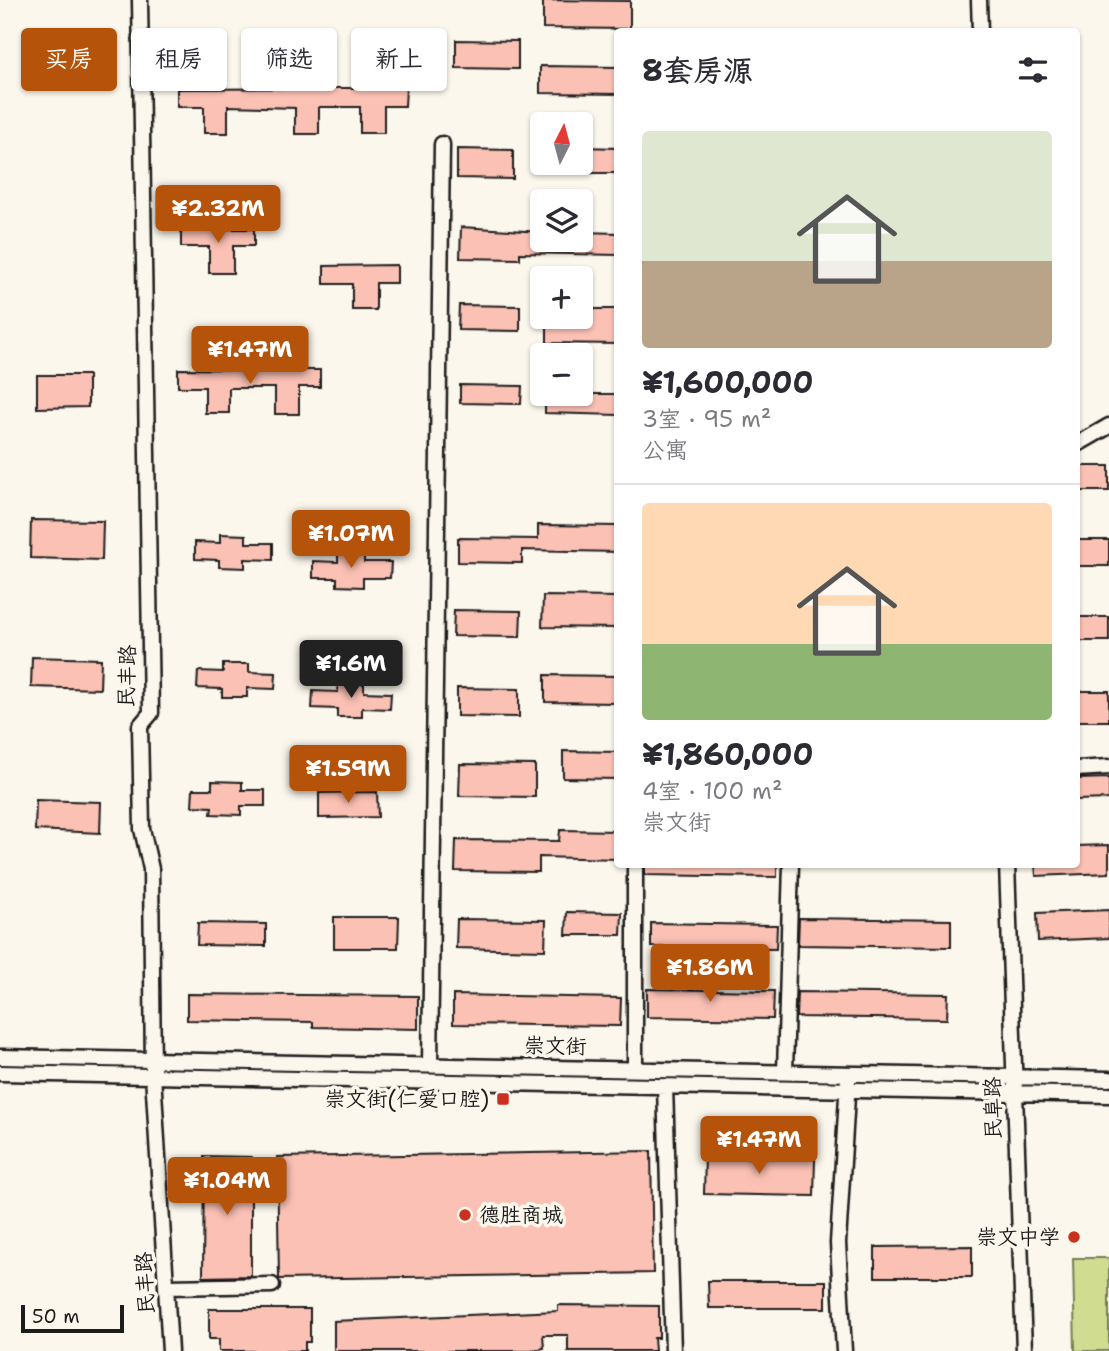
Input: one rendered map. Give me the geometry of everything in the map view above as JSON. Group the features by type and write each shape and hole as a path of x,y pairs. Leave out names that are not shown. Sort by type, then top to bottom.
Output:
{"street":[{"name":"民丰路","path":"140,0 150,713 140,726 142,829 151,869 153,1075 170,1351"},
{"path":"979,0 981,28"},
{"path":"430,1065 442,144"},
{"path":"1080,443 1109,426"},
{"path":"1080,769 1109,767"},
{"path":"635,868 635,1069"},
{"path":"785,1072 791,868"},
{"name":"民阜路","path":"1007,868 1024,1351"},
{"name":"崇文街","path":"0,1057 1109,1079"},
{"name":"崇文街","path":"0,1073 1109,1095"},
{"path":"844,1351 838,1243 849,1073"},
{"path":"665,1086 673,1351"},
{"path":"167,1287 272,1285"}],"green space":[{"path":"1073,1258 1109,1258 1109,1351 1075,1351"}],"building":[{"path":"543,0 630,1 630,28 543,28"},
{"path":"456,40 518,41 518,69 456,68"},
{"path":"540,66 614,67 614,94 540,93"},
{"path":"337,88 351,88 351,91 406,91 405,106 384,106 384,133 360,133 360,107 319,107 319,134 295,134 295,108 228,106 228,133 204,133 204,107 177,107 177,91 241,89 241,91 337,91"},
{"path":"593,147 614,148 614,173 593,173"},
{"path":"457,149 513,150 513,179 457,178"},
{"path":"461,227 530,231 530,252 593,252 593,232 614,233 614,255 520,253 520,259 460,258"},
{"path":"181,229 254,229 254,246 233,246 233,273 209,273 209,247 181,247"},
{"path":"397,265 397,283 376,283 376,310 352,310 352,284 324,284 324,266"},
{"path":"459,305 520,306 520,331 458,330"},
{"path":"593,309 614,309 614,344 547,343 547,329 593,329"},
{"path":"178,369 320,370 320,387 299,387 299,414 275,414 275,388 229,388 229,413 205,413 205,387 178,387"},
{"path":"37,375 88,375 88,407 37,408"},
{"path":"460,385 522,386 521,404 460,403"},
{"path":"593,394 614,394 614,415 545,413 545,406 593,406"},
{"path":"1080,466 1109,466 1109,491 1080,491"},
{"path":"31,520 103,521 102,560 30,558"},
{"path":"538,525 614,526 614,552 522,550 522,563 458,562 458,538 538,539"},
{"path":"220,534 246,535 246,543 273,543 273,560 245,559 245,568 219,567 219,560 195,559 195,542 220,543"},
{"path":"1080,540 1109,540 1109,566 1080,566"},
{"path":"338,553 364,554 364,562 391,562 390,578 363,578 363,587 337,586 337,578 313,578 313,561 338,562"},
{"path":"543,596 614,597 614,628 542,627"},
{"path":"454,610 521,611 520,637 453,636"},
{"path":"1080,617 1109,617 1109,641 1080,641"},
{"path":"32,657 101,659 100,689 31,687"},
{"path":"223,664 249,664 249,672 276,673 275,689 247,688 247,697 222,697 222,689 197,688 198,671 223,672"},
{"path":"545,675 614,676 614,703 545,702"},
{"path":"338,684 364,684 364,692 391,693 390,709 362,708 362,717 337,717 337,709 312,708 313,691 338,692"},
{"path":"457,688 519,689 519,717 457,716"},
{"path":"1080,691 1109,691 1109,721 1080,721"},
{"path":"563,751 614,752 614,779 563,778"},
{"path":"460,764 535,765 535,797 459,796"},
{"path":"1109,778 1109,799 1080,800 1080,779"},
{"path":"212,781 242,782 242,790 265,790 265,806 241,806 241,815 211,814 212,807 192,806 193,789 212,789"},
{"path":"377,792 378,817 319,818 319,793"},
{"path":"36,800 101,802 100,833 35,830"},
{"path":"560,830 614,831 614,859 539,857 539,872 455,871 456,840 559,841"},
{"path":"1109,845 1109,873 1036,876 1035,868 1080,868 1080,846"},
{"path":"645,868 777,868 777,877 645,875"},
{"path":"1109,910 1109,938 1038,941 1037,913"},
{"path":"567,912 622,913 621,935 566,935"},
{"path":"334,917 399,917 398,948 334,948"},
{"path":"799,918 951,920 951,947 798,945"},
{"path":"457,919 546,920 545,950 456,948"},
{"path":"198,923 266,924 266,946 197,945"},
{"path":"651,923 777,925 776,949 651,947"},
{"path":"647,989 774,991 773,1019 647,1017"},
{"path":"797,992 948,994 947,1019 796,1017"},
{"path":"187,994 418,996 418,1029 313,1027 313,1022 187,1020"},
{"path":"453,995 621,998 620,1026 453,1024"},
{"name":"德胜商城","path":"651,1151 653,1273 279,1279 277,1157"},
{"path":"204,1156 251,1157 251,1276 203,1277"},
{"path":"705,1157 815,1159 814,1196 704,1194"},
{"path":"972,1246 972,1277 875,1277 875,1247"},
{"path":"708,1281 826,1281 826,1308 709,1308"},
{"path":"558,1305 659,1306 659,1338 654,1338 655,1351 568,1351 568,1335 543,1335 544,1348 531,1351 334,1351 334,1321 558,1311"},
{"path":"209,1309 310,1309 310,1342 305,1342 305,1351 219,1351 219,1339 209,1339"}],"place":[{"name":"崇文街(仁爱口腔)","path":"503,1099"},
{"name":"德胜商城","path":"465,1215"},
{"name":"崇文中学","path":"1074,1237"}]}
